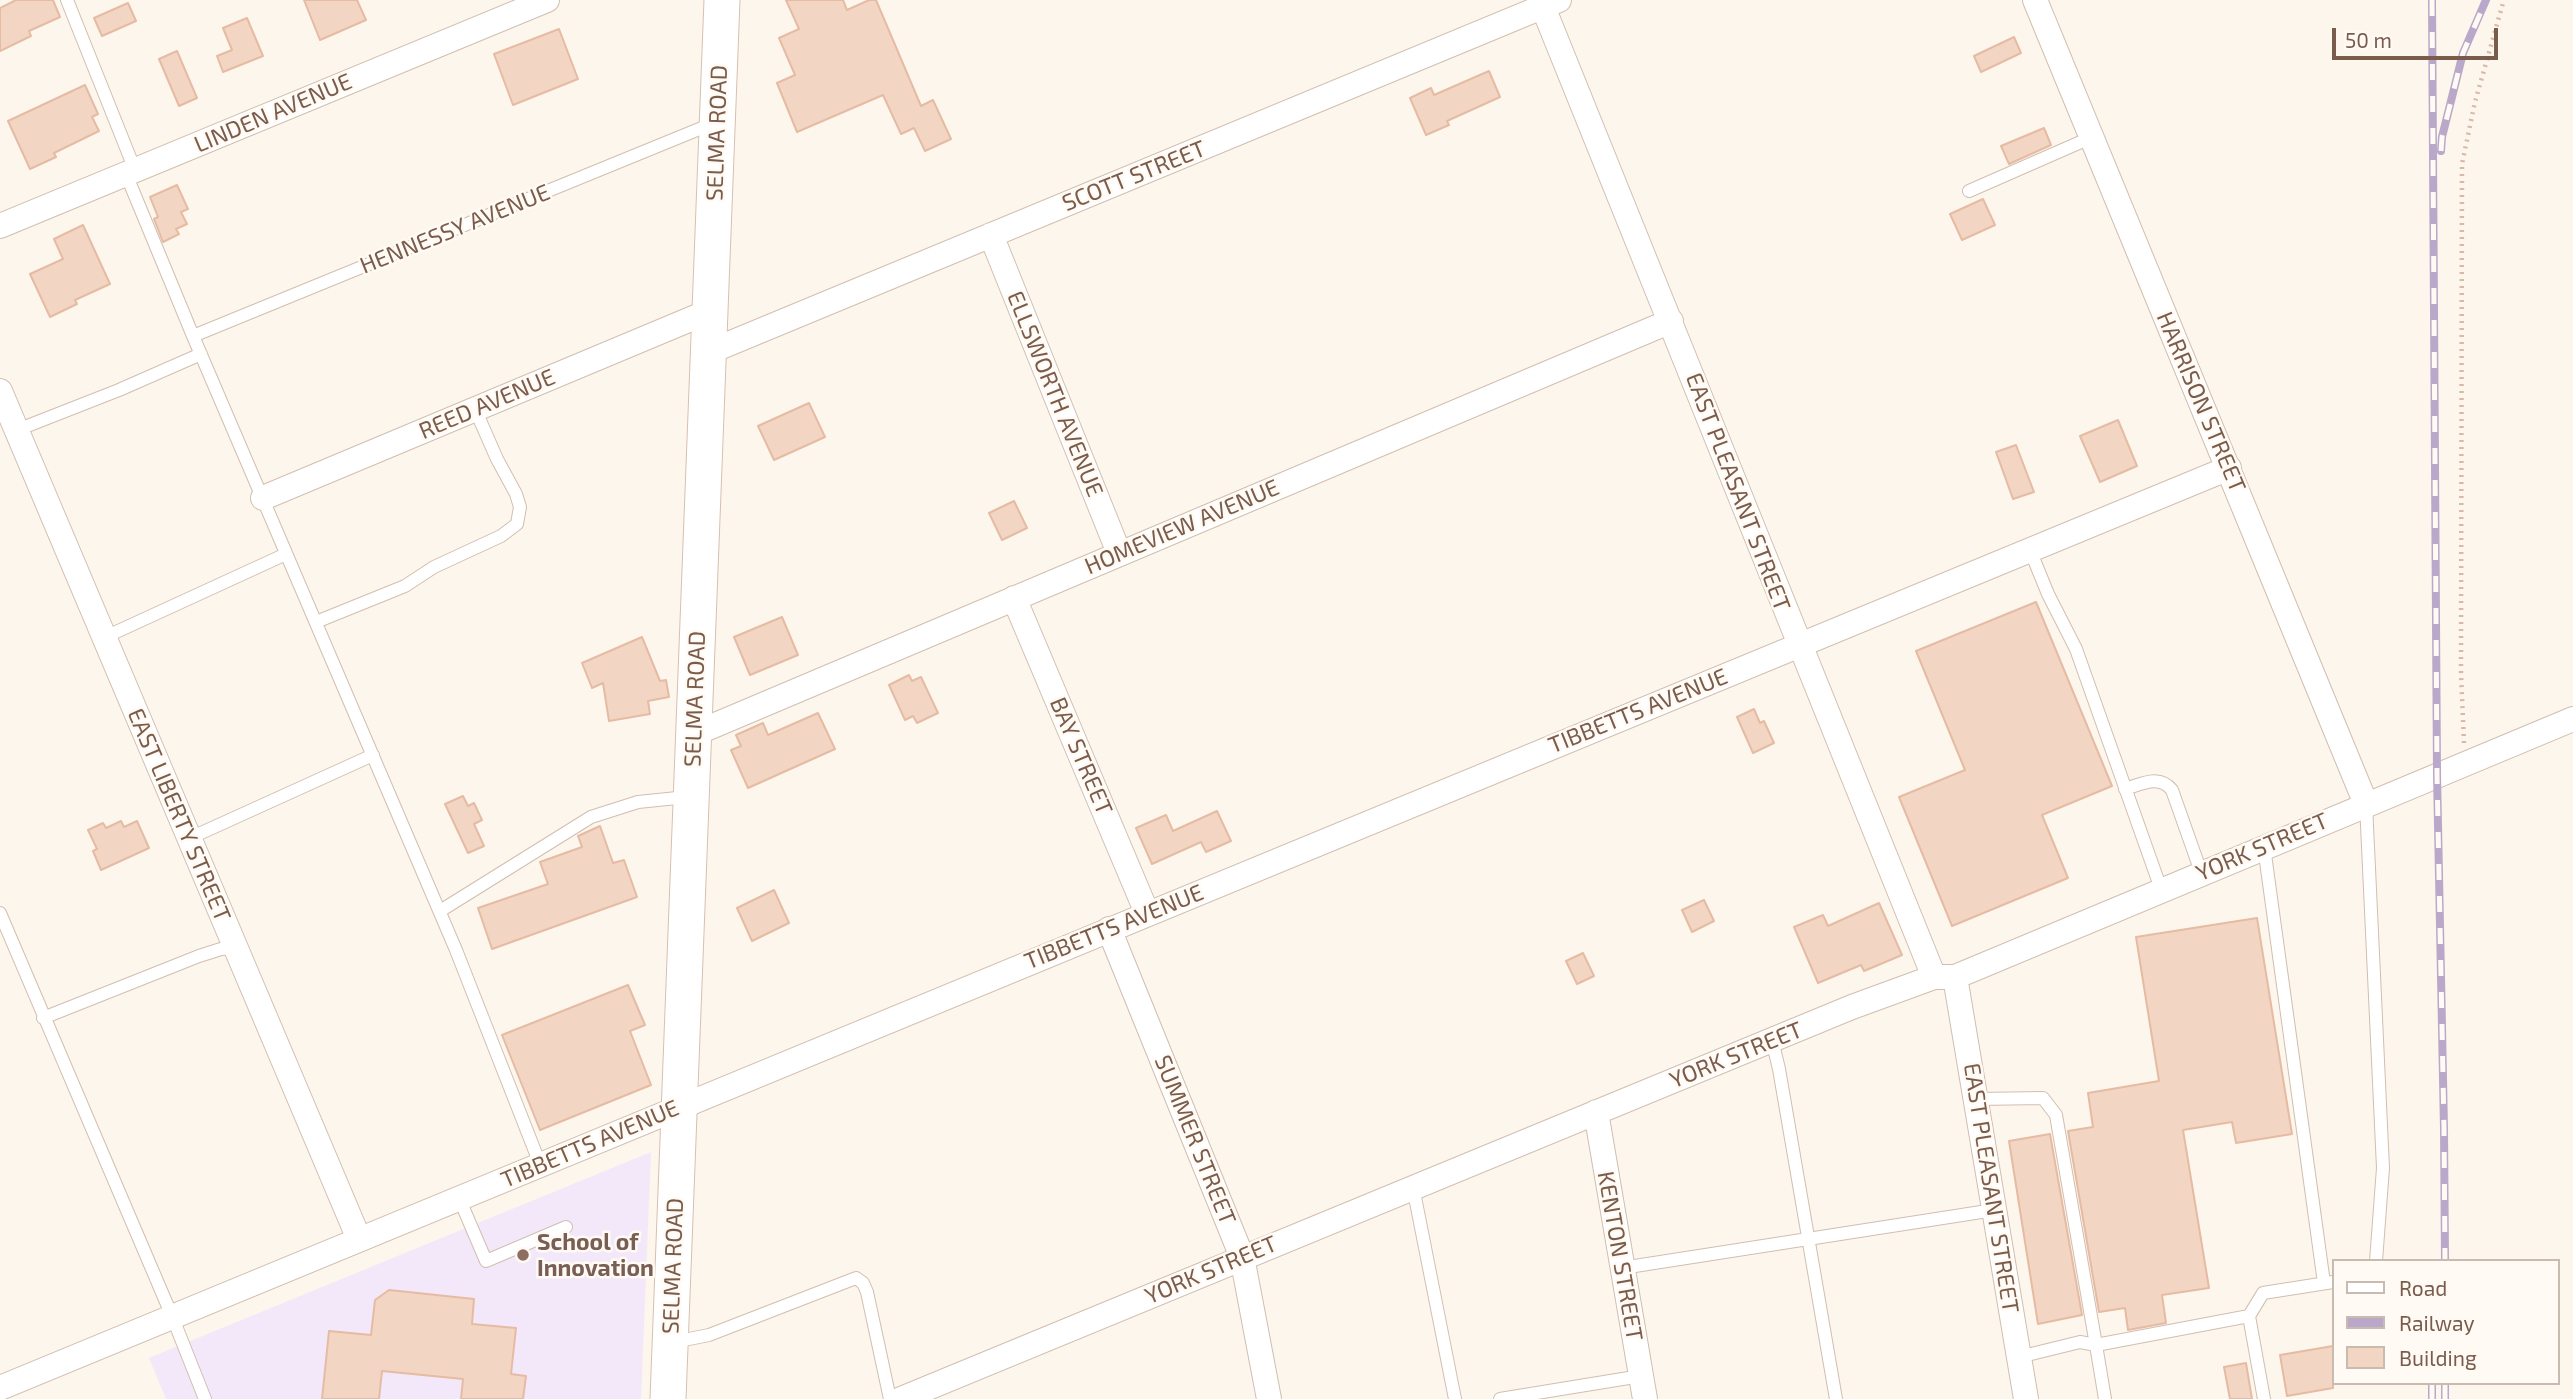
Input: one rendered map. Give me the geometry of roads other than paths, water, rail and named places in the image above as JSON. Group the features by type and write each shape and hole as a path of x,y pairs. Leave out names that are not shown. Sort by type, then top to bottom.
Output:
{"street":[{"name":"LINDEN AVENUE","path":"0,226 547,0"},
{"name":"SELMA ROAD","path":"668,1399 722,0"},
{"name":"HARRISON STREET","path":"2035,0 2366,804"},
{"name":"SCOTT STREET","path":"709,352 1551,3"},
{"name":"EAST PLEASANT STREET","path":"1551,3 1671,321 1798,645 1945,977 1976,1099 2026,1399"},
{"name":"ELLSWORTH AVENUE","path":"991,235 1119,553"},
{"name":"REED AVENUE","path":"263,498 710,311"},
{"name":"HOMEVIEW AVENUE","path":"694,734 1671,321"},
{"name":"EAST LIBERTY STREET","path":"0,391 359,1239"},
{"name":"TIBBETTS AVENUE","path":"0,1388 2229,468"},
{"name":"BAY STREET","path":"1014,598 1147,914"},
{"name":"YORK STREET","path":"901,1399 1772,1040 1945,977 2573,719"},
{"name":"SUMMER STREET","path":"1109,929 1242,1257 1269,1399"},
{"name":"KENTON STREET","path":"1596,1112 1643,1388"}],"lane":[{"path":"67,0 193,336 440,911 540,1164"},
{"name":"HENNESSY AVENUE","path":"193,336 718,121"},
{"path":"1969,191 2091,138"},
{"path":"17,430 201,354"},
{"path":"316,622 405,586 434,567 501,536 517,524 520,507 516,494 475,409"},
{"path":"2030,550 2048,594 2076,649 2161,889"},
{"path":"103,638 286,554"},
{"path":"190,838 373,755"},
{"path":"2125,789 2159,779 2166,782 2172,790 2202,872"},
{"path":"440,911 591,817 638,802 691,796"},
{"path":"2366,804 2383,1168 2376,1259"},
{"path":"2264,846 2329,1283 2263,1293 2249,1316 2264,1399"},
{"path":"0,914 205,1399"},
{"path":"43,1018 199,956 221,949 236,948"},
{"path":"1772,1040 1836,1399"},
{"path":"1976,1099 2042,1098 2056,1115 2105,1399"},
{"path":"1413,1187 1455,1399"},
{"path":"458,1198 486,1261 566,1227"},
{"path":"1622,1268 1994,1210"},
{"path":"670,1343 709,1335 856,1278 863,1283 867,1292 890,1399"},
{"path":"2019,1357 2080,1342 2095,1345 2249,1316"},
{"path":"1500,1399 1643,1388"}],"railway":[{"path":"2432,0 2437,774 2445,1259"},
{"path":"2441,151 2463,53 2486,0"},
{"path":"2432,1385 2432,1399"},
{"path":"2445,1385 2445,1399"}],"place":[{"name":"School of Innovation","path":"523,1255"}]}
